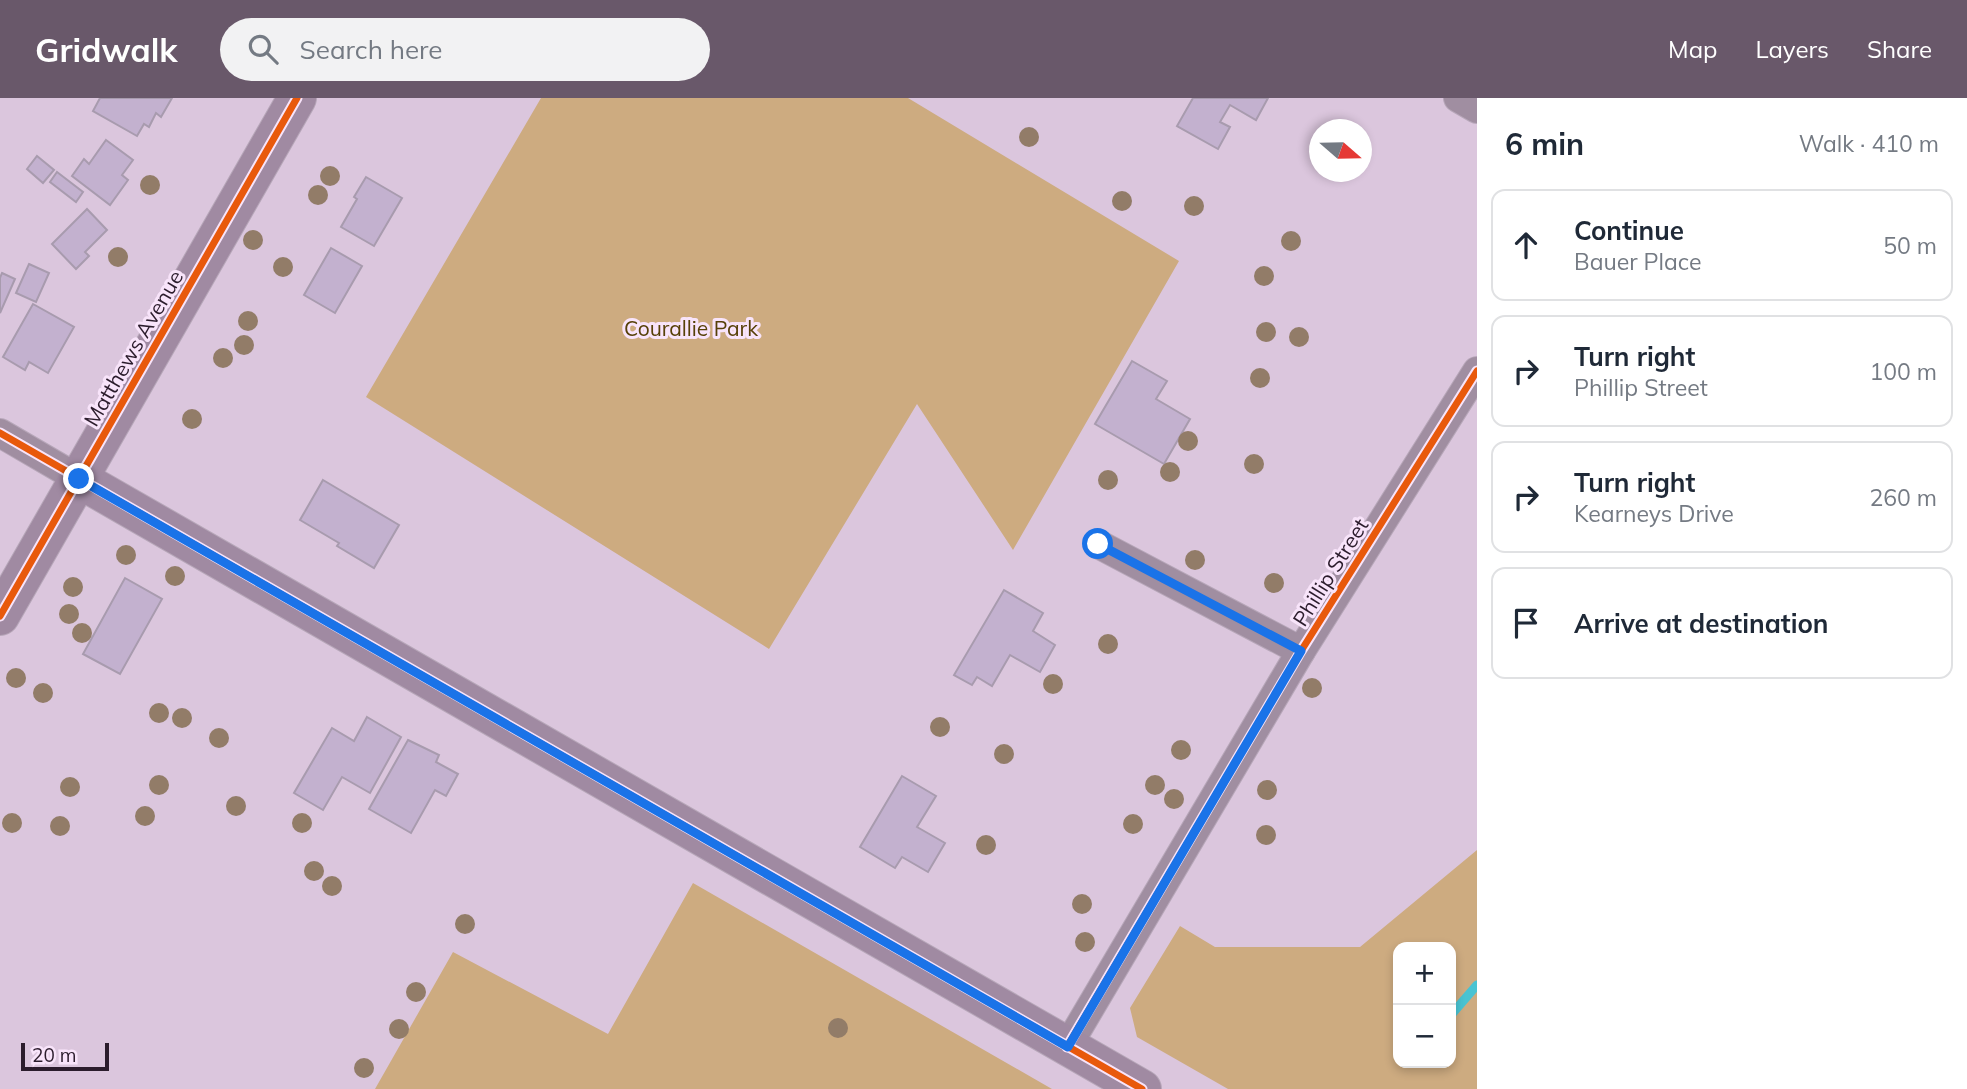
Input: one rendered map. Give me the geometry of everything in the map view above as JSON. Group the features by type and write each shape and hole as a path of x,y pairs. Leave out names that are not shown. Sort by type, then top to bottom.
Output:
{"street":[{"name":"Matthews Avenue","path":"0,616 297,98"},
{"path":"1458,98 1477,109"},
{"name":"Phillip Street","path":"1068,1047 1301,651 1468,407 1477,371"},
{"path":"0,433 1142,1089"},
{"path":"1098,544 1301,651"}],"green space":[{"name":"Courallie Park","path":"541,98 908,98 1179,261 1013,550 917,404 769,649 366,397"},
{"path":"1477,850 1477,1089 1228,1089 1137,1037 1130,1008 1180,926 1215,947 1360,947"},
{"path":"693,883 1052,1089 375,1089 453,952 608,1034"}],"building":[{"path":"100,98 172,98 161,117 156,113 149,127 144,124 137,136 93,111"},
{"path":"1193,98 1268,98 1256,120 1230,105 1220,122 1230,127 1218,149 1177,126"},
{"path":"106,140 133,160 122,175 128,180 110,205 72,176 84,159 89,164"},
{"path":"37,156 54,170 43,183 27,169"},
{"path":"57,172 83,192 76,202 50,182"},
{"path":"366,177 402,198 374,246 341,227"},
{"path":"87,209 107,230 85,252 89,256 76,269 52,244"},
{"path":"331,248 362,266 335,313 304,295"},
{"path":"29,264 49,273 36,302 16,293"},
{"path":"2,273 15,279 0,313 0,278"},
{"path":"33,304 74,327 48,373 29,362 25,370 3,357"},
{"path":"1132,361 1167,381 1156,399 1190,419 1164,464 1095,424"},
{"path":"323,480 399,525 374,568 300,520"},
{"path":"125,578 162,599 120,674 83,654"},
{"path":"1004,590 1043,613 1033,631 1055,645 1040,672 1010,655 992,686 977,677 972,685 954,675"},
{"path":"367,717 401,737 370,793 342,777 323,810 294,793 332,728 354,741"},
{"path":"408,740 439,755 436,762 458,774 446,796 435,790 411,833 369,809"},
{"path":"902,776 936,796 917,827 945,843 928,872 902,857 895,868 860,847"}],"waterway":[{"path":"1456,1009 1477,985"}],"cycle path":[{"path":"0,616 297,98"},
{"path":"1067,1047 1301,651 1477,371"},
{"path":"0,433 1142,1089"}],"route":[{"path":"79,479 1068,1047 1301,651 1098,544"}]}
